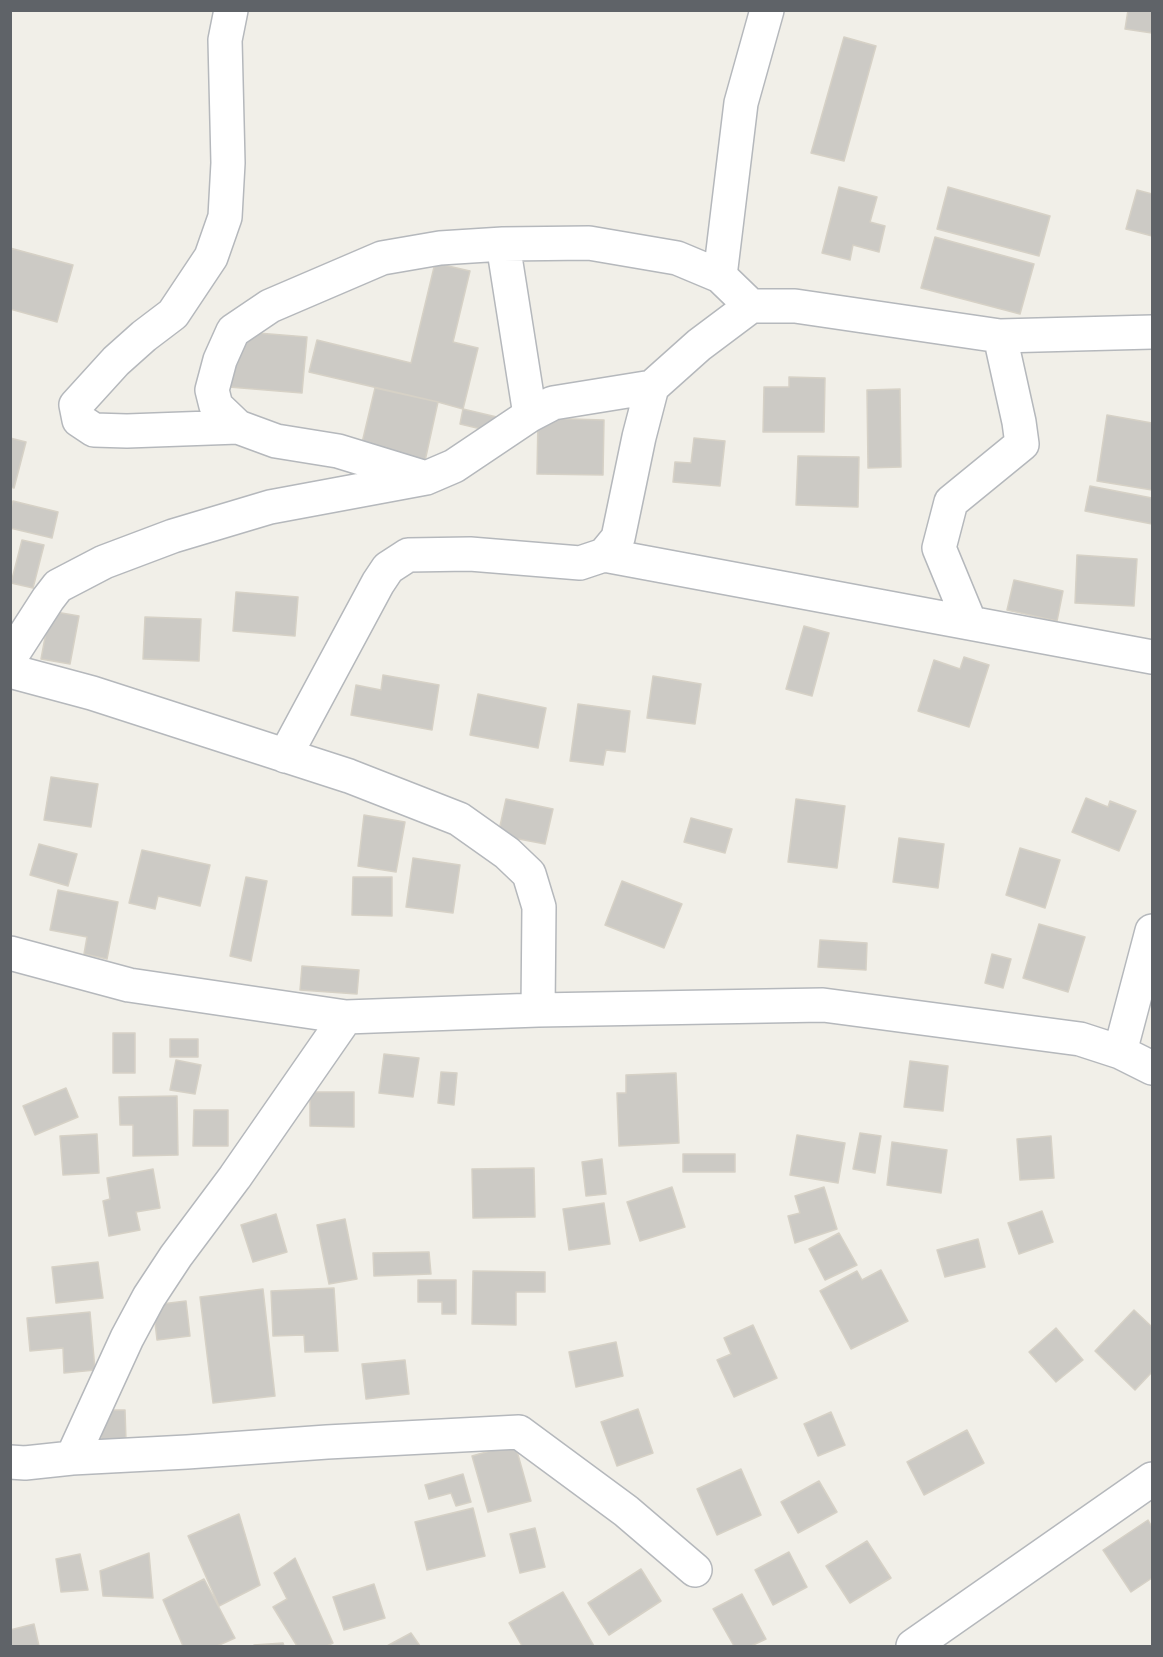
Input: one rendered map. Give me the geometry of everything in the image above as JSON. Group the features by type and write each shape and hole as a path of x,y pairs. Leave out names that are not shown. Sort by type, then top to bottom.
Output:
{"street":[{"path":"231,10 225,40 228,163 225,217 212,257 173,314 116,361 76,405 79,420 94,430 238,427 276,441 338,451 426,478"},
{"path":"720,276 741,103 767,10"},
{"path":"238,427 216,406 212,390 220,360 233,331 270,306 382,258 440,248 503,244 589,243 677,258 720,276 751,306"},
{"path":"503,244 530,415"},
{"path":"10,658 58,586 104,562 173,536 270,507 426,478 454,466 530,415 553,403 652,387 699,345 751,306 795,306 1000,336 1152,332"},
{"path":"970,623 939,548 951,502 1022,444 1000,336"},
{"path":"604,555 618,538 652,387"},
{"path":"285,756 378,583 388,568 408,555 470,554 580,563 604,555 1152,657"},
{"path":"10,671 92,693 349,776 459,819 507,853 529,874 539,907 538,1010"},
{"path":"1120,1053 1152,931"},
{"path":"10,953 129,985 346,1017 538,1010 823,1005 1080,1039 1120,1053 1152,1068"},
{"path":"72,1458 149,1297 176,1256 242,1168 346,1017"},
{"path":"10,1462 25,1463 72,1458 519,1432 626,1511 695,1570"},
{"path":"928,1642 1152,1479"}],"building":[{"path":"1128,10 1152,10 1152,33 1125,29"},
{"path":"844,37 876,46 844,161 811,153"},
{"path":"839,187 877,197 870,222 885,226 879,252 853,245 850,260 822,253"},
{"path":"948,187 1050,216 1039,256 937,229"},
{"path":"1137,190 1152,194 1152,236 1126,229"},
{"path":"935,237 1034,264 1020,314 921,288"},
{"path":"10,248 73,265 57,322 10,309"},
{"path":"435,263 470,271 453,342 478,348 463,409 309,372 317,340 411,363"},
{"path":"233,331 307,337 302,393 229,387"},
{"path":"789,377 825,378 824,432 763,432 764,387 789,387"},
{"path":"375,388 438,402 425,461 361,447"},
{"path":"900,389 901,467 868,468 867,390"},
{"path":"463,409 501,418 494,432 460,424"},
{"path":"1107,415 1152,423 1152,490 1097,481"},
{"path":"538,418 604,420 603,475 537,474"},
{"path":"10,438 26,442 14,488 10,487"},
{"path":"694,438 725,441 720,486 673,482 675,462 691,463"},
{"path":"798,456 859,457 858,507 796,505"},
{"path":"1090,486 1152,498 1152,524 1085,511"},
{"path":"13,501 58,512 52,538 10,528"},
{"path":"22,540 44,545 33,588 11,583"},
{"path":"1077,555 1137,559 1134,606 1075,603"},
{"path":"1014,580 1063,591 1057,621 1007,610"},
{"path":"236,592 298,597 295,636 233,631"},
{"path":"50,611 79,616 70,664 41,659"},
{"path":"145,617 201,619 199,661 143,659"},
{"path":"804,626 829,633 812,696 786,689"},
{"path":"964,657 989,665 969,727 918,711 934,660 960,669"},
{"path":"383,675 439,685 432,730 351,715 356,685 381,690"},
{"path":"653,676 701,684 695,724 647,718"},
{"path":"478,694 546,708 538,748 470,735"},
{"path":"578,704 630,711 625,752 606,750 603,765 570,761"},
{"path":"51,777 98,784 91,827 44,820"},
{"path":"1086,798 1108,807 1110,801 1136,811 1119,851 1072,832"},
{"path":"506,799 553,809 545,844 498,835"},
{"path":"796,799 845,806 837,868 788,862"},
{"path":"364,815 405,822 396,872 358,866"},
{"path":"691,818 732,829 725,853 684,842"},
{"path":"899,838 944,844 938,888 893,882"},
{"path":"39,844 77,854 68,886 30,875"},
{"path":"1020,848 1060,860 1045,908 1006,895"},
{"path":"142,850 210,865 200,906 158,896 155,909 129,903"},
{"path":"413,858 460,865 453,913 406,907"},
{"path":"246,877 267,881 251,961 230,956"},
{"path":"353,877 392,877 392,916 352,915"},
{"path":"622,881 682,904 664,948 605,925"},
{"path":"58,890 118,902 107,959 84,954 87,937 50,930"},
{"path":"1039,924 1085,937 1068,992 1023,978"},
{"path":"820,940 867,943 866,970 818,967"},
{"path":"992,954 1011,959 1003,988 985,983"},
{"path":"302,966 359,970 357,994 300,990"},
{"path":"113,1033 135,1033 135,1073 113,1073"},
{"path":"170,1039 198,1039 198,1057 170,1057"},
{"path":"384,1054 419,1058 413,1097 379,1093"},
{"path":"176,1060 201,1065 195,1094 170,1090"},
{"path":"910,1061 948,1066 943,1111 904,1107"},
{"path":"441,1072 457,1073 454,1105 438,1103"},
{"path":"676,1073 679,1143 619,1146 617,1093 626,1093 626,1075"},
{"path":"66,1088 78,1117 35,1135 23,1106"},
{"path":"310,1092 354,1092 354,1127 310,1126"},
{"path":"177,1096 178,1155 133,1156 133,1125 120,1125 119,1097"},
{"path":"194,1110 228,1110 228,1146 193,1146"},
{"path":"860,1133 881,1136 875,1173 853,1169"},
{"path":"97,1134 99,1173 63,1175 60,1136"},
{"path":"797,1135 845,1143 838,1183 790,1175"},
{"path":"1051,1136 1054,1178 1020,1180 1017,1139"},
{"path":"892,1142 947,1150 941,1193 887,1185"},
{"path":"683,1154 735,1154 735,1172 683,1172"},
{"path":"602,1159 606,1194 586,1196 582,1162"},
{"path":"534,1168 535,1217 473,1218 472,1169"},
{"path":"153,1169 160,1208 136,1212 140,1230 109,1236 103,1201 110,1199 107,1178"},
{"path":"672,1187 685,1227 640,1241 627,1202"},
{"path":"824,1187 837,1229 795,1243 788,1216 800,1213 795,1196"},
{"path":"604,1203 610,1244 569,1250 563,1209"},
{"path":"1042,1211 1053,1242 1019,1254 1008,1223"},
{"path":"276,1214 287,1252 253,1262 241,1225"},
{"path":"345,1219 357,1279 329,1284 317,1225"},
{"path":"839,1233 857,1265 825,1280 809,1249"},
{"path":"978,1239 985,1267 945,1277 937,1250"},
{"path":"429,1252 431,1274 374,1276 373,1253"},
{"path":"98,1262 103,1298 56,1303 52,1267"},
{"path":"881,1270 908,1321 851,1349 820,1291 857,1271 862,1280"},
{"path":"473,1271 545,1272 545,1292 516,1292 516,1325 472,1324"},
{"path":"418,1280 456,1280 456,1314 442,1314 442,1302 418,1302"},
{"path":"334,1288 338,1351 305,1352 304,1335 273,1336 271,1291"},
{"path":"263,1289 275,1396 213,1403 200,1297"},
{"path":"186,1301 190,1336 157,1340 153,1305"},
{"path":"1134,1310 1152,1327 1152,1372 1135,1390 1095,1351"},
{"path":"90,1312 95,1370 64,1373 63,1348 30,1351 27,1318"},
{"path":"753,1325 777,1378 734,1397 717,1360 731,1354 724,1338"},
{"path":"1056,1328 1083,1360 1056,1382 1029,1352"},
{"path":"616,1342 623,1376 576,1387 569,1352"},
{"path":"405,1360 409,1394 366,1399 362,1364"},
{"path":"638,1409 653,1453 617,1466 601,1422"},
{"path":"100,1410 125,1410 126,1441 101,1441"},
{"path":"831,1412 845,1445 818,1456 804,1424"},
{"path":"967,1430 984,1463 924,1495 907,1462"},
{"path":"515,1444 531,1501 488,1512 472,1456"},
{"path":"741,1469 761,1515 717,1535 697,1489"},
{"path":"463,1474 471,1502 456,1506 451,1493 429,1499 425,1485"},
{"path":"819,1481 837,1512 798,1533 781,1502"},
{"path":"473,1508 485,1556 427,1570 415,1522"},
{"path":"239,1514 260,1585 219,1606 188,1536"},
{"path":"1148,1520 1152,1527 1152,1578 1131,1592 1103,1550"},
{"path":"535,1528 545,1567 520,1573 510,1534"},
{"path":"867,1541 891,1578 850,1603 826,1566"},
{"path":"789,1552 807,1587 773,1605 755,1570"},
{"path":"149,1553 153,1598 103,1596 100,1571"},
{"path":"80,1554 88,1590 61,1592 56,1559"},
{"path":"295,1558 333,1643 327,1646 297,1646 273,1607 287,1599 274,1573"},
{"path":"641,1569 661,1601 609,1635 588,1603"},
{"path":"204,1579 235,1638 217,1646 183,1646 163,1600"},
{"path":"374,1584 385,1618 344,1630 333,1597"},
{"path":"563,1592 594,1646 522,1646 509,1623"},
{"path":"742,1594 766,1639 751,1646 734,1646 713,1609"},
{"path":"34,1624 39,1646 10,1646 10,1630"},
{"path":"411,1633 420,1646 387,1646"},
{"path":"283,1643 284,1646 254,1645"}]}
